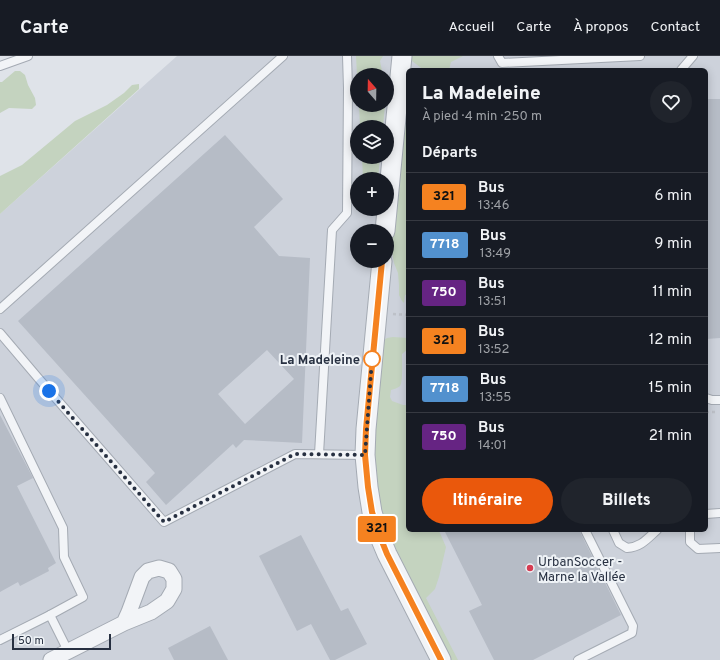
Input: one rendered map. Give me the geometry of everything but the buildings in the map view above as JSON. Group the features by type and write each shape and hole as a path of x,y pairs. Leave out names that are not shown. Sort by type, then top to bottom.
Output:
{"street":[{"path":"386,224 402,56"},
{"path":"381,268 365,455 368,487 372,512 387,554 441,660"},
{"path":"51,660 124,623"}],"lane":[{"path":"0,66 28,56"},
{"path":"0,309 283,56"},
{"path":"319,454 332,230 347,213 347,56"},
{"path":"498,56 502,63 640,56"},
{"path":"683,68 693,56"},
{"path":"0,333 39,380 164,522 295,454 365,455"},
{"path":"0,398 63,528 64,557 83,597 0,640"},
{"path":"708,399 720,400"},
{"path":"708,514 720,513"},
{"path":"578,660 632,633 633,626 586,532"},
{"path":"613,532 619,543 626,548 635,547 644,542 655,532"},
{"path":"690,532 690,542 698,549 720,548"},
{"path":"50,615 68,651"}],"path":[{"path":"391,314 406,315"}],"shaded area":[{"path":"177,56 720,56 720,660 0,660 0,214"}],"green space":[{"path":"356,56 383,56 380,61 381,68 357,68"},
{"path":"412,56 463,56 451,62 450,68 421,68 412,61"},
{"path":"15,71 20,71 25,75 28,85 35,98 36,105 32,109 9,108 0,113 0,82"},
{"path":"139,84 139,89 0,214 0,176 22,165 75,121 107,105 124,93 132,85"},
{"path":"406,100 406,295 404,303 399,295 398,273 394,263 393,224"},
{"path":"359,112 384,112 384,120 360,120"},
{"path":"362,164 379,164 379,172 363,172"},
{"path":"387,338 406,338 406,351 402,354 401,384 400,386 391,390 390,397 392,401 406,405 406,532 439,532 446,547 435,589 426,598 458,660 448,660 389,537 379,507 373,460 381,342"}],"bus line":[{"name":"321","path":"381,268 366,429 365,455 368,487 372,512 387,554 441,660"}],"place":[{"name":"La Madeleine","path":"372,359"},
{"name":"UrbanSoccer - Marne la Vallée","path":"530,568"}],"route":[{"path":"49,391 164,522 295,454 365,455 372,359"}]}
